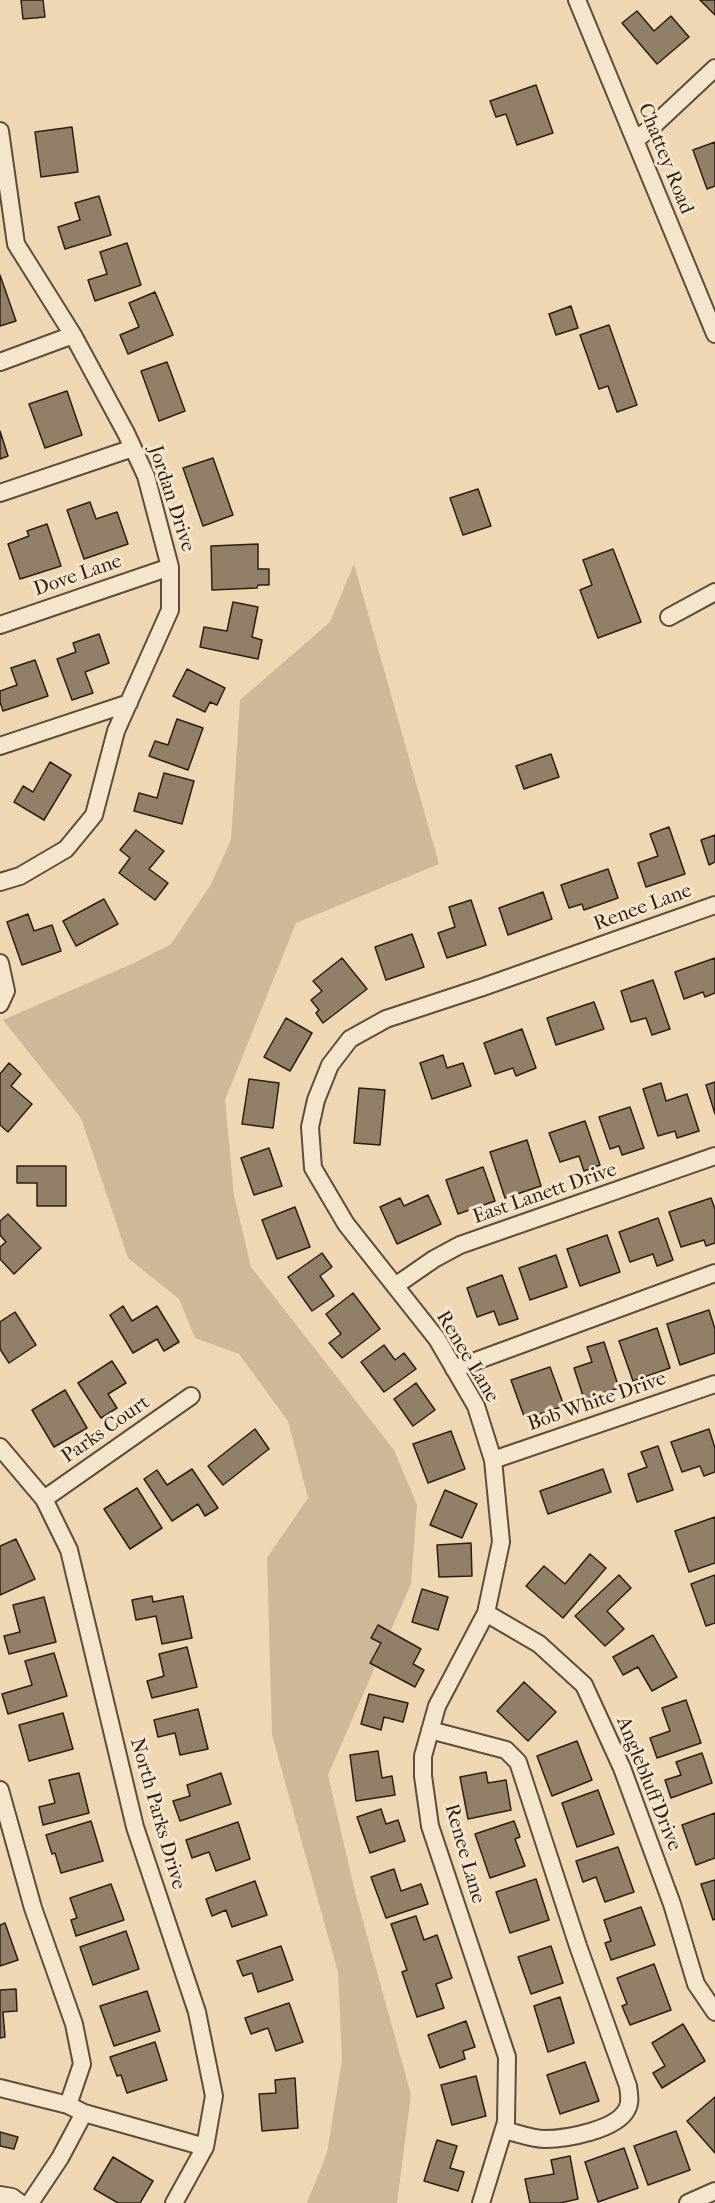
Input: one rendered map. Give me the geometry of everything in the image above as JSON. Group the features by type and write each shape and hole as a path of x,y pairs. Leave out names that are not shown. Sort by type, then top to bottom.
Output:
{"street":[{"name":"Chattey Road","path":"577,0 635,140 709,301 715,334"},
{"path":"635,140 715,68"},
{"name":"Jordan Drive","path":"0,131 7,225 16,244 73,335 133,448 146,476 170,567 170,610 116,731 94,815 66,849 20,876 0,882"},
{"path":"0,362 73,335"},
{"path":"0,493 133,448"},
{"name":"Dove Lane","path":"0,625 170,567"},
{"path":"669,618 715,592"},
{"path":"0,746 129,703"},
{"name":"Renee Lane","path":"482,2203 506,2122 507,2057 430,1826 423,1776 423,1756 437,1706 486,1613 501,1542 493,1460 476,1406 437,1339 346,1224 313,1168 310,1127 316,1100 330,1065 350,1039 386,1019 715,905"},
{"path":"0,963 6,991 0,1004"},
{"name":"East Lanett Drive","path":"395,1286 460,1245 715,1156"},
{"path":"454,1369 715,1273"},
{"name":"Bob White Drive","path":"493,1460 715,1384"},
{"name":"Parks Court","path":"44,1499 191,1396"},
{"name":"North Parks Drive","path":"0,1447 44,1499 69,1550 135,1827 197,2012 214,2096 206,2147 174,2203"},
{"name":"Anglebluff Drive","path":"486,1613 539,1644 584,1685 626,1778 672,1904 696,1984 715,2012"},
{"path":"430,1730 506,1750 518,1762 578,1946 628,2086 630,2100 627,2111 620,2118 602,2128 568,2138 543,2139 504,2130"},
{"path":"0,1790 33,1908 74,2024 82,2064 68,2105"},
{"path":"0,2088 68,2105 84,2113 206,2147"},
{"path":"30,2203 60,2158 84,2113"},
{"path":"688,2203 715,2191"},
{"path":"0,2195 12,2197 20,2203"}],"shaded area":[{"path":"354,564 439,864 296,923 225,1100 234,1195 251,1267 394,1450 417,1505 411,1584 328,1775 355,1892 411,2095 397,2203 307,2203 327,2153 342,2060 338,1972 272,1735 267,1558 308,1498 288,1421 239,1354 195,1338 179,1299 128,1258 81,1118 3,1020 134,963 171,944 210,886 231,840 240,700 330,622"}],"building":[{"path":"21,0 43,0 45,17 23,19"},
{"path":"700,0 715,0 715,15"},
{"path":"637,11 654,31 671,16 689,37 657,64 622,23"},
{"path":"536,85 553,133 517,145 506,114 496,117 490,101"},
{"path":"72,127 78,172 41,177 35,132"},
{"path":"715,142 715,186 707,189 693,150"},
{"path":"99,196 111,235 65,249 58,227 80,220 75,203"},
{"path":"127,243 141,285 95,301 88,280 107,274 100,252"},
{"path":"0,275 16,321 0,326"},
{"path":"155,292 173,335 128,354 120,335 139,327 129,303"},
{"path":"571,306 578,328 556,335 549,314"},
{"path":"609,325 637,405 617,412 608,386 599,389 580,335"},
{"path":"167,362 185,411 159,421 141,371"},
{"path":"67,391 82,435 45,448 29,404"},
{"path":"0,431 8,456 0,459"},
{"path":"213,458 233,515 203,526 183,468"},
{"path":"478,489 491,526 463,535 450,498"},
{"path":"90,502 96,519 117,512 128,544 84,559 67,510"},
{"path":"47,524 61,566 20,579 8,544 29,536 27,531"},
{"path":"258,544 258,569 269,569 269,585 258,585 257,588 212,590 211,546"},
{"path":"613,549 641,622 598,638 580,590 592,585 583,560"},
{"path":"233,602 258,607 252,637 262,640 258,659 200,647 204,627 227,631"},
{"path":"99,634 109,663 85,672 93,693 72,700 57,659 76,652 73,643"},
{"path":"35,660 48,696 3,711 0,691 17,685 11,668"},
{"path":"187,669 225,688 217,705 210,702 205,712 173,696"},
{"path":"177,719 203,728 188,770 149,756 155,741 168,745"},
{"path":"551,754 559,777 524,789 516,766"},
{"path":"50,762 71,775 44,820 14,802 23,786 33,792"},
{"path":"164,773 194,781 182,824 134,811 139,793 157,798"},
{"path":"669,827 685,874 646,887 638,863 658,856 650,834"},
{"path":"136,830 164,851 149,869 168,883 155,900 119,873 130,858 120,850"},
{"path":"715,835 715,862 709,865 701,840"},
{"path":"608,869 618,898 584,910 582,904 569,908 561,885"},
{"path":"543,892 552,919 508,935 499,908"},
{"path":"104,899 118,924 76,946 63,921"},
{"path":"471,900 486,945 447,958 438,933 455,927 449,907"},
{"path":"28,914 34,931 52,925 61,951 22,965 7,922"},
{"path":"412,934 424,967 386,980 375,947"},
{"path":"342,958 367,989 323,1023 316,1013 319,1010 311,1000 322,991 313,981"},
{"path":"715,958 715,993 705,997 703,992 684,999 675,972"},
{"path":"653,980 670,1029 652,1035 646,1018 631,1022 621,991"},
{"path":"594,1002 604,1029 556,1045 547,1018"},
{"path":"286,1018 312,1033 290,1071 264,1057"},
{"path":"522,1029 536,1068 516,1076 513,1068 495,1074 484,1043"},
{"path":"443,1055 447,1068 463,1063 471,1086 432,1099 420,1063"},
{"path":"9,1063 21,1074 11,1086 32,1104 8,1132 0,1125 0,1074"},
{"path":"249,1079 279,1083 273,1128 242,1124"},
{"path":"715,1082 715,1114 706,1085"},
{"path":"661,1083 666,1101 687,1094 699,1131 677,1138 675,1131 658,1136 643,1089"},
{"path":"359,1088 385,1090 380,1145 354,1143"},
{"path":"630,1107 644,1148 622,1155 619,1146 610,1149 599,1117"},
{"path":"585,1121 600,1165 584,1171 579,1156 560,1162 549,1133"},
{"path":"527,1140 541,1186 505,1198 490,1152"},
{"path":"269,1148 282,1186 254,1195 241,1158"},
{"path":"17,1166 66,1166 66,1206 37,1206 37,1183 17,1183"},
{"path":"483,1167 495,1201 458,1214 446,1180"},
{"path":"428,1195 441,1224 397,1244 380,1207 400,1198 404,1206"},
{"path":"711,1198 715,1209 715,1243 706,1246 704,1240 681,1247 669,1212"},
{"path":"295,1207 310,1247 277,1259 262,1220"},
{"path":"8,1214 41,1248 14,1274 0,1259 0,1247 6,1242 0,1235 0,1221"},
{"path":"658,1218 673,1260 657,1266 653,1254 630,1262 619,1232"},
{"path":"607,1235 620,1272 580,1286 567,1249"},
{"path":"322,1253 332,1267 320,1276 334,1296 312,1311 288,1277"},
{"path":"556,1255 567,1287 530,1300 519,1268"},
{"path":"502,1275 518,1319 499,1325 494,1311 477,1317 467,1288"},
{"path":"353,1293 380,1329 342,1358 329,1343 341,1334 326,1314"},
{"path":"123,1306 132,1321 157,1306 179,1342 164,1351 157,1339 133,1353 110,1315"},
{"path":"709,1310 715,1329 715,1353 680,1365 667,1324"},
{"path":"15,1312 36,1345 9,1363 0,1349 0,1322"},
{"path":"657,1328 670,1368 633,1381 619,1341"},
{"path":"604,1342 619,1388 584,1399 574,1368 592,1362 587,1347"},
{"path":"384,1345 395,1360 404,1353 416,1369 384,1392 361,1362"},
{"path":"112,1361 126,1383 108,1394 117,1408 101,1418 78,1383"},
{"path":"550,1367 564,1406 525,1419 511,1380"},
{"path":"416,1383 435,1410 413,1426 394,1399"},
{"path":"65,1390 87,1428 54,1447 32,1410"},
{"path":"255,1429 269,1449 223,1485 208,1466"},
{"path":"709,1429 715,1448 715,1472 704,1476 700,1466 682,1472 671,1442"},
{"path":"451,1431 465,1469 428,1483 413,1444"},
{"path":"658,1446 673,1490 637,1502 628,1474 647,1467 641,1452"},
{"path":"192,1469 218,1508 205,1516 198,1504 172,1521 144,1479 157,1470 167,1485"},
{"path":"603,1469 611,1492 548,1514 540,1491"},
{"path":"137,1488 162,1528 130,1549 104,1509"},
{"path":"445,1490 477,1504 462,1538 430,1525"},
{"path":"715,1517 715,1563 689,1572 675,1531"},
{"path":"16,1539 35,1579 0,1595 0,1546"},
{"path":"471,1543 472,1576 439,1577 437,1545"},
{"path":"590,1554 606,1568 563,1618 526,1586 544,1566 565,1584"},
{"path":"619,1575 631,1588 607,1611 624,1629 605,1646 575,1616"},
{"path":"715,1575 715,1623 706,1626 691,1584"},
{"path":"422,1589 448,1597 438,1630 412,1622"},
{"path":"152,1596 153,1602 183,1596 192,1638 162,1644 156,1616 136,1620 132,1600"},
{"path":"44,1597 56,1642 9,1654 4,1636 20,1632 13,1605"},
{"path":"378,1625 421,1649 413,1664 424,1670 415,1687 370,1663 381,1643 371,1638"},
{"path":"653,1635 677,1677 652,1691 638,1667 623,1675 613,1657"},
{"path":"187,1647 197,1687 152,1698 147,1681 164,1676 159,1654"},
{"path":"54,1653 67,1696 8,1714 2,1694 32,1685 25,1661"},
{"path":"524,1682 556,1712 528,1741 497,1711"},
{"path":"369,1694 408,1703 403,1722 384,1717 381,1730 361,1724"},
{"path":"686,1700 701,1743 657,1758 650,1738 670,1731 662,1708"},
{"path":"198,1709 208,1749 180,1755 175,1733 158,1737 154,1720"},
{"path":"63,1713 73,1749 29,1761 19,1725"},
{"path":"577,1741 592,1780 552,1796 537,1756"},
{"path":"378,1751 382,1778 392,1776 395,1795 356,1801 350,1755"},
{"path":"702,1753 712,1783 671,1798 665,1780 681,1775 676,1762"},
{"path":"486,1772 488,1783 506,1780 511,1810 468,1819 460,1777"},
{"path":"79,1773 89,1813 43,1825 39,1807 55,1803 49,1780"},
{"path":"221,1773 231,1804 180,1821 173,1801 190,1796 187,1785"},
{"path":"598,1790 614,1834 577,1847 562,1803"},
{"path":"381,1809 386,1824 398,1820 405,1841 370,1853 357,1817"},
{"path":"715,1813 715,1858 696,1865 682,1825"},
{"path":"91,1821 103,1861 61,1873 46,1835"},
{"path":"514,1821 520,1837 515,1839 525,1866 490,1878 475,1834"},
{"path":"238,1822 250,1859 216,1871 209,1852 192,1858 186,1840"},
{"path":"618,1847 634,1892 605,1902 596,1877 583,1882 576,1861"},
{"path":"394,1869 401,1891 421,1884 428,1904 386,1918 371,1877"},
{"path":"536,1879 549,1920 510,1933 496,1892"},
{"path":"715,1880 715,1919 713,1920 701,1884"},
{"path":"255,1881 267,1915 232,1927 226,1910 212,1916 206,1899"},
{"path":"111,1884 124,1920 76,1936 71,1920 77,1918 70,1898"},
{"path":"641,1907 655,1945 611,1960 605,1943 611,1941 604,1920"},
{"path":"416,1916 424,1940 437,1935 452,1978 436,1984 444,2008 417,2017 402,1972 407,1970 391,1924"},
{"path":"5,1923 18,1960 0,1966 0,1925"},
{"path":"126,1931 139,1969 93,1985 80,1947"},
{"path":"281,1946 293,1980 258,1992 252,1973 243,1976 237,1961"},
{"path":"551,1946 563,1983 531,1994 518,1957"},
{"path":"654,1964 671,2010 630,2025 622,2006 627,2004 617,1978"},
{"path":"16,1989 17,2011 3,2012 5,2037 0,2038 0,1990"},
{"path":"147,1991 160,2031 114,2046 100,2006"},
{"path":"560,1997 574,2043 548,2052 534,2006"},
{"path":"289,2003 303,2042 276,2051 268,2028 251,2034 245,2018"},
{"path":"466,2021 475,2047 463,2051 465,2059 440,2068 428,2035"},
{"path":"683,2024 705,2061 662,2088 653,2073 665,2066 652,2043"},
{"path":"155,2042 167,2080 127,2093 121,2075 117,2076 110,2057"},
{"path":"585,2062 599,2101 560,2114 547,2075"},
{"path":"476,2076 486,2116 452,2125 441,2085"},
{"path":"295,2078 298,2128 262,2131 259,2094 276,2093 275,2080"},
{"path":"715,2097 715,2153 687,2121"},
{"path":"676,2131 690,2170 648,2185 634,2146"},
{"path":"0,2132 18,2137 14,2149 0,2146"},
{"path":"437,2140 457,2146 450,2168 464,2172 458,2191 424,2181"},
{"path":"624,2148 638,2188 598,2202 585,2162"},
{"path":"570,2156 578,2199 560,2203 530,2203 525,2179 554,2174 551,2160"},
{"path":"113,2157 153,2181 140,2203 118,2203 94,2189"}]}
